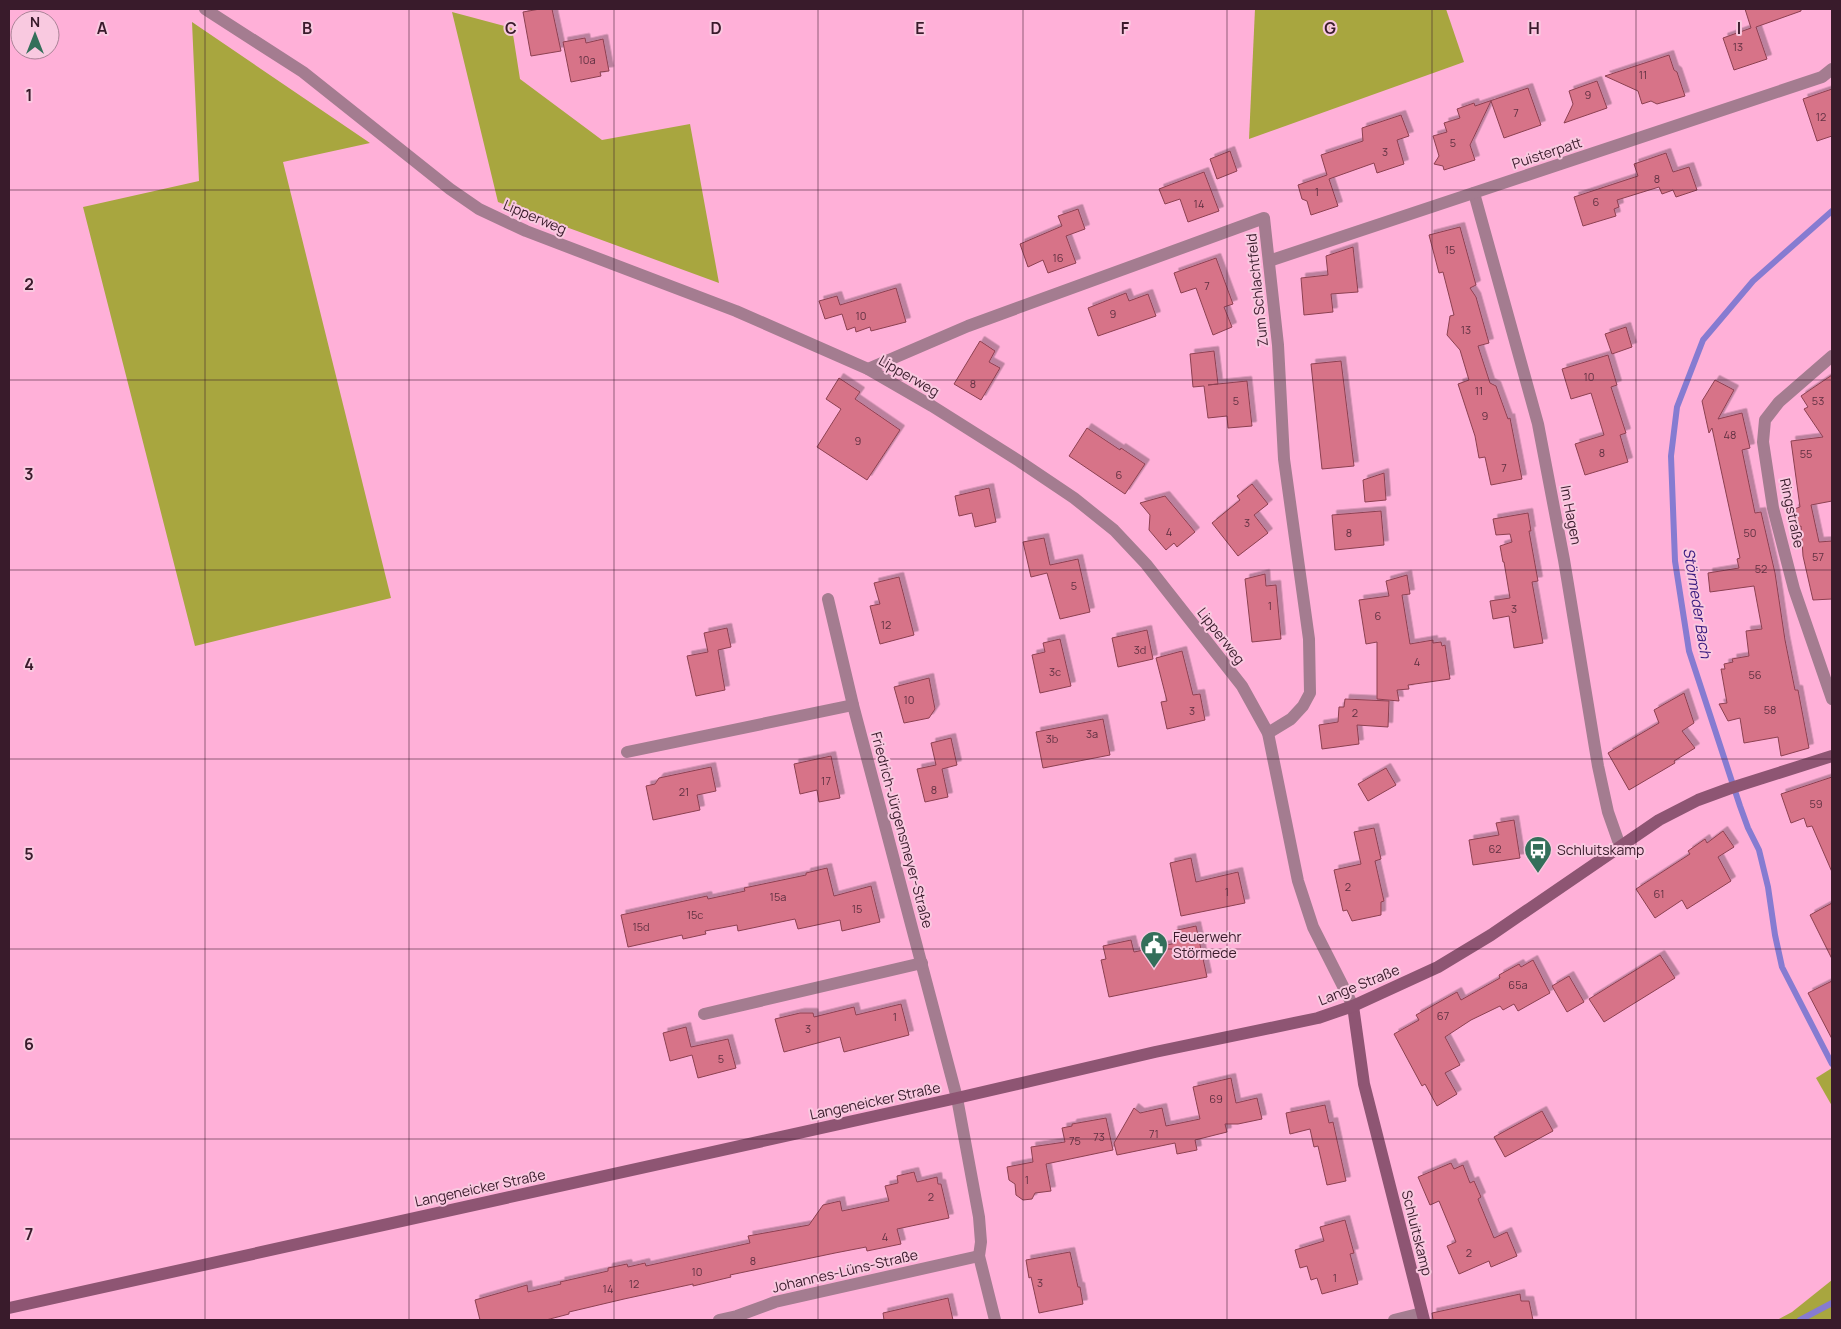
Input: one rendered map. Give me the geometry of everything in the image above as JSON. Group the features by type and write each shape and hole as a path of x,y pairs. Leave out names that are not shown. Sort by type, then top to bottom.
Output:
{"main road":[{"name":"Lange Straße","path":"957,1098 1155,1052 1318,1018 1353,1006 1438,966 1492,935 1659,820 1698,800 1760,778 1832,756"},
{"name":"Schluitskamp","path":"1353,1006 1364,1084 1423,1316"},
{"name":"Langeneicker Straße","path":"9,1308 957,1098"}],"street":[{"name":"Lipperweg","path":"205,9 302,72 450,189 479,209 526,232 736,311 868,369 932,406 1019,461 1074,498 1114,530 1146,564 1242,686 1268,733 1298,881 1313,927 1353,1006"},
{"name":"Puisterpatt","path":"1269,261 1822,77 1832,69"},
{"name":"Im Hagen","path":"1474,193 1538,424 1564,560 1598,766 1608,812 1620,846"},
{"name":"Zum Schlachtfeld","path":"868,369 968,326 1264,218 1278,345 1284,459 1309,639 1310,693 1303,706 1291,719 1268,733"},
{"name":"Ringstraße","path":"1832,356 1779,402 1765,420 1763,442 1774,508 1794,589 1832,699"},
{"name":"Friedrich-Jürgensmeyer-Straße","path":"828,599 853,705 957,1098 979,1216 981,1242 979,1256 995,1320"},
{"path":"627,752 853,705"},
{"path":"704,1014 922,963"},
{"name":"Johannes-Lüns-Straße","path":"719,1320 737,1316 775,1302 979,1256"},
{"path":"1394,1320 1423,1316"}],"shaded area":[{"path":"1255,9 1446,9 1464,62 1249,139"},
{"path":"452,12 512,28 520,79 602,140 690,124 719,283 498,202"},
{"path":"192,22 370,143 283,162 391,598 195,646 83,207 199,181"},
{"path":"1832,1068 1832,1106 1816,1078"},
{"path":"1832,1280 1832,1320 1777,1320 1792,1312"}],"building":[{"path":"552,9 561,51 531,56 523,12"},
{"path":"1745,9 1801,9 1801,11 1756,27 1767,59 1734,70 1723,38 1751,28"},
{"path":"585,38 586,43 603,39 609,71 600,72 601,76 571,82 563,42"},
{"path":"1669,55 1685,96 1657,104 1651,101 1642,104 1638,91 1605,76"},
{"path":"1597,81 1607,108 1564,123 1573,104 1569,91"},
{"path":"1528,88 1541,125 1504,138 1491,101 1470,145 1475,160 1444,170 1443,166 1434,164 1439,156 1433,136 1447,132 1444,123 1460,118 1457,109 1474,103 1475,106"},
{"path":"1832,89 1832,136 1817,141 1803,99"},
{"path":"1401,115 1409,136 1397,140 1404,164 1377,173 1374,163 1329,179 1338,206 1311,215 1307,201 1302,199 1298,185 1327,175 1321,155 1363,141 1362,128"},
{"path":"1230,151 1237,171 1217,179 1210,159"},
{"path":"1666,153 1673,172 1689,167 1697,190 1676,197 1673,190 1662,194 1659,187 1617,200 1619,207 1614,209 1616,216 1583,226 1574,197 1638,176 1634,164"},
{"path":"1204,172 1219,211 1188,222 1180,199 1165,204 1159,189"},
{"path":"1078,209 1085,229 1066,236 1076,263 1048,273 1043,260 1028,267 1020,244 1062,226 1058,216"},
{"path":"1460,227 1476,285 1470,288 1476,297 1489,343 1478,346 1490,383 1496,386 1508,419 1510,418 1522,479 1491,485 1485,457 1479,458 1475,436 1458,384 1469,380 1460,350 1447,335 1450,316 1454,315 1443,272 1439,273 1429,235"},
{"path":"1353,247 1358,292 1331,294 1333,312 1304,315 1301,278 1328,275 1326,256"},
{"path":"1216,258 1233,304 1224,307 1232,327 1213,335 1196,288 1181,293 1174,273"},
{"path":"896,288 906,322 871,331 870,327 856,332 855,327 847,330 842,314 825,319 819,301 837,296 840,305"},
{"path":"1126,293 1129,301 1148,294 1156,316 1098,336 1088,308"},
{"path":"1626,327 1632,347 1612,354 1605,334"},
{"path":"980,341 995,351 989,362 1000,368 981,400 954,384"},
{"path":"1214,351 1218,384 1247,381 1252,426 1228,428 1227,416 1208,418 1204,386 1193,387 1190,354"},
{"path":"1608,355 1617,385 1611,387 1626,433 1620,435 1628,462 1585,475 1575,444 1604,435 1591,393 1571,399 1562,369"},
{"path":"1341,361 1354,466 1322,469 1311,364"},
{"path":"1832,375 1832,501 1811,505 1819,542 1832,541 1832,599 1813,600 1803,556 1801,526 1797,527 1794,509 1800,507 1791,441 1823,437 1804,409 1808,407 1801,396"},
{"path":"839,378 860,392 855,399 900,430 867,480 817,447 841,409 826,399"},
{"path":"1715,380 1734,390 1718,419 1742,413 1750,448 1742,450 1755,513 1761,512 1775,573 1785,640 1795,690 1798,690 1809,748 1781,756 1778,737 1744,743 1740,718 1728,721 1719,704 1727,703 1721,669 1725,669 1724,664 1733,662 1732,659 1749,656 1746,631 1762,629 1754,586 1710,592 1708,573 1739,568 1737,559 1740,558 1712,428 1709,433 1702,401"},
{"path":"1087,428 1145,464 1125,494 1069,456"},
{"path":"1384,473 1386,500 1365,502 1363,480"},
{"path":"1252,484 1268,504 1254,515 1268,533 1238,556 1212,523 1240,500 1237,496"},
{"path":"989,488 996,522 975,527 972,513 959,516 955,496"},
{"path":"1165,496 1195,532 1177,547 1174,543 1166,550 1149,530 1150,515 1140,503"},
{"path":"1381,511 1384,545 1335,550 1332,515"},
{"path":"1528,513 1531,531 1529,531 1538,581 1532,582 1543,643 1514,648 1509,616 1493,619 1490,601 1510,598 1500,546 1512,542 1510,534 1496,535 1493,519"},
{"path":"1044,538 1050,565 1078,559 1090,612 1060,619 1047,573 1031,577 1023,542"},
{"path":"1265,574 1266,586 1276,585 1281,639 1252,642 1245,579"},
{"path":"1407,575 1410,594 1402,595 1410,644 1433,640 1433,643 1441,642 1442,646 1445,645 1450,679 1408,685 1409,689 1397,690 1399,701 1377,699 1377,642 1366,644 1359,600 1389,596 1386,581"},
{"path":"899,577 914,635 880,644 870,606 880,604 874,583"},
{"path":"727,628 731,647 718,650 725,690 696,696 687,656 708,652 704,633"},
{"path":"1147,630 1153,659 1118,667 1112,638"},
{"path":"1060,639 1071,686 1040,693 1032,655 1045,652 1043,643"},
{"path":"1182,651 1193,695 1200,694 1205,720 1167,729 1161,702 1167,701 1156,658"},
{"path":"929,678 935,709 929,718 904,723 894,687"},
{"path":"1684,693 1694,723 1682,731 1695,748 1674,761 1675,763 1629,790 1608,753 1659,723 1654,710"},
{"path":"1345,699 1389,701 1388,727 1357,725 1359,744 1322,749 1319,725 1338,722 1339,707 1344,707"},
{"path":"1103,719 1110,755 1043,768 1036,732"},
{"path":"951,738 957,765 942,769 948,797 925,802 917,769 936,765 931,743"},
{"path":"831,756 840,798 819,802 817,790 800,794 794,764"},
{"path":"711,767 716,791 697,795 700,810 653,820 646,786 655,784 659,778"},
{"path":"1386,768 1396,785 1368,801 1358,784"},
{"path":"1832,777 1832,872 1812,826 1807,827 1804,818 1791,823 1781,794"},
{"path":"1514,820 1520,858 1473,865 1469,840 1499,835 1496,823"},
{"path":"1374,828 1381,859 1375,861 1384,901 1381,902 1381,915 1352,921 1347,910 1343,911 1334,870 1361,864 1354,832"},
{"path":"1723,831 1734,847 1718,857 1731,881 1687,909 1682,900 1655,918 1636,889 1690,854 1688,851 1705,839 1707,843"},
{"path":"1191,858 1196,882 1238,872 1245,903 1181,916 1170,863"},
{"path":"827,868 834,896 871,886 880,922 842,931 840,920 798,929 795,919 738,931 737,925 705,931 706,934 683,939 682,935 628,947 621,915 707,896 708,899 745,891 744,888 806,875 806,873"},
{"path":"1832,903 1832,959 1810,915"},
{"name":"Feuerwehr Störmede","path":"1196,926 1207,977 1109,997 1101,960 1106,959 1103,946 1131,940 1134,952 1176,943 1173,931"},
{"path":"1660,955 1675,978 1604,1022 1589,999"},
{"path":"1533,960 1550,993 1518,1011 1514,1004 1503,1010 1500,1006 1471,1020 1445,1037 1460,1065 1445,1073 1457,1094 1437,1106 1425,1084 1422,1086 1394,1034 1419,1020 1416,1015 1457,992 1461,1000 1500,978 1499,975 1519,964 1521,967"},
{"path":"1569,976 1584,1002 1567,1012 1552,986"},
{"path":"1832,981 1832,1039 1808,993"},
{"path":"901,1004 909,1035 844,1052 840,1037 784,1052 775,1019 800,1013 813,1013 814,1017 854,1007 856,1015"},
{"path":"686,1027 691,1047 728,1039 736,1068 698,1078 692,1055 670,1061 663,1033"},
{"path":"1231,1078 1236,1103 1257,1098 1262,1119 1238,1124 1225,1124 1227,1132 1195,1140 1197,1150 1177,1154 1175,1143 1117,1155 1114,1143 1134,1108 1140,1113 1162,1108 1166,1126 1200,1119 1193,1087"},
{"path":"1325,1105 1329,1123 1333,1122 1346,1181 1327,1185 1318,1146 1314,1147 1310,1129 1290,1134 1286,1113"},
{"path":"1542,1111 1553,1131 1505,1157 1494,1137"},
{"path":"1106,1118 1113,1150 1046,1164 1051,1191 1035,1193 1032,1199 1023,1200 1016,1195 1015,1184 1009,1180 1007,1167 1033,1162 1031,1147 1065,1142 1062,1128 1072,1126 1072,1124"},
{"path":"1451,1163 1454,1169 1463,1165 1470,1183 1474,1181 1481,1197 1478,1199 1494,1238 1507,1232 1517,1256 1491,1267 1489,1261 1459,1274 1447,1246 1456,1242 1439,1201 1430,1205 1418,1177"},
{"path":"914,1172 917,1182 937,1177 938,1184 941,1184 949,1218 897,1229 901,1244 867,1251 866,1247 730,1275 731,1277 693,1286 693,1284 569,1312 569,1314 546,1320 480,1320 475,1300 527,1285 528,1292 561,1284 560,1282 608,1271 608,1268 627,1264 628,1267 645,1263 646,1266 750,1243 748,1236 809,1225 823,1205 840,1201 842,1211 889,1201 885,1186 898,1183 897,1176"},
{"path":"1345,1220 1354,1253 1350,1254 1358,1284 1322,1294 1317,1278 1311,1280 1307,1266 1300,1268 1295,1250 1324,1241 1320,1227"},
{"path":"1070,1252 1083,1304 1039,1313 1026,1260"},
{"path":"1520,1294 1521,1301 1529,1301 1533,1320 1433,1320 1432,1313"},
{"path":"948,1298 953,1320 884,1320 883,1313"}],"waterway":[{"name":"Störmeder Bach","path":"1832,211 1753,281 1703,340 1677,407 1671,456 1675,561 1689,651 1740,806 1759,850 1768,887 1782,967 1832,1064"},
{"name":"Störmeder Bach","path":"1800,1320 1832,1303"}],"place":[{"name":"Schluitskamp","path":"1538,874"},
{"name":"Feuerwehr Störmede","path":"1154,969"}]}
